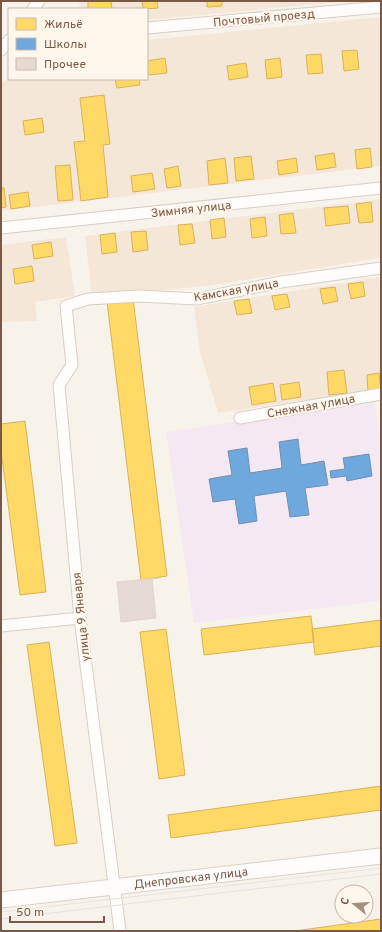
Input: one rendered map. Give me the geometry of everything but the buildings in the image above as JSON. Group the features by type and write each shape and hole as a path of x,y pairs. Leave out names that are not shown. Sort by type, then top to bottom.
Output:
{"street":[{"name":"Почтовый проезд","path":"148,28 381,7"},
{"path":"1,50 8,41"},
{"name":"Зимняя улица","path":"1,228 381,188"},
{"name":"Камская улица","path":"66,306 88,299 132,296 198,299 280,282 381,268"},
{"name":"улица 9 Января","path":"66,306 72,365 59,385 80,618 120,931"},
{"name":"Снежная улица","path":"240,418 381,394"},
{"path":"1,626 80,618"},
{"name":"Днепровская улица","path":"1,900 381,856"}],"shaded area":[{"path":"79,1 352,1 148,20 148,8 80,8"},
{"path":"381,17 381,166 1,211 1,82 8,80 148,80 148,40"},
{"path":"381,199 381,258 206,286 92,297 85,236"},
{"path":"66,237 75,296 35,302 37,321 1,322 1,245"},
{"path":"379,277 381,294 381,389 218,413 200,352 194,307"},
{"path":"374,400 381,440 381,601 194,623 166,432"}],"tram line":[{"path":"1,912 381,868"},
{"path":"1,919 381,874"}]}
